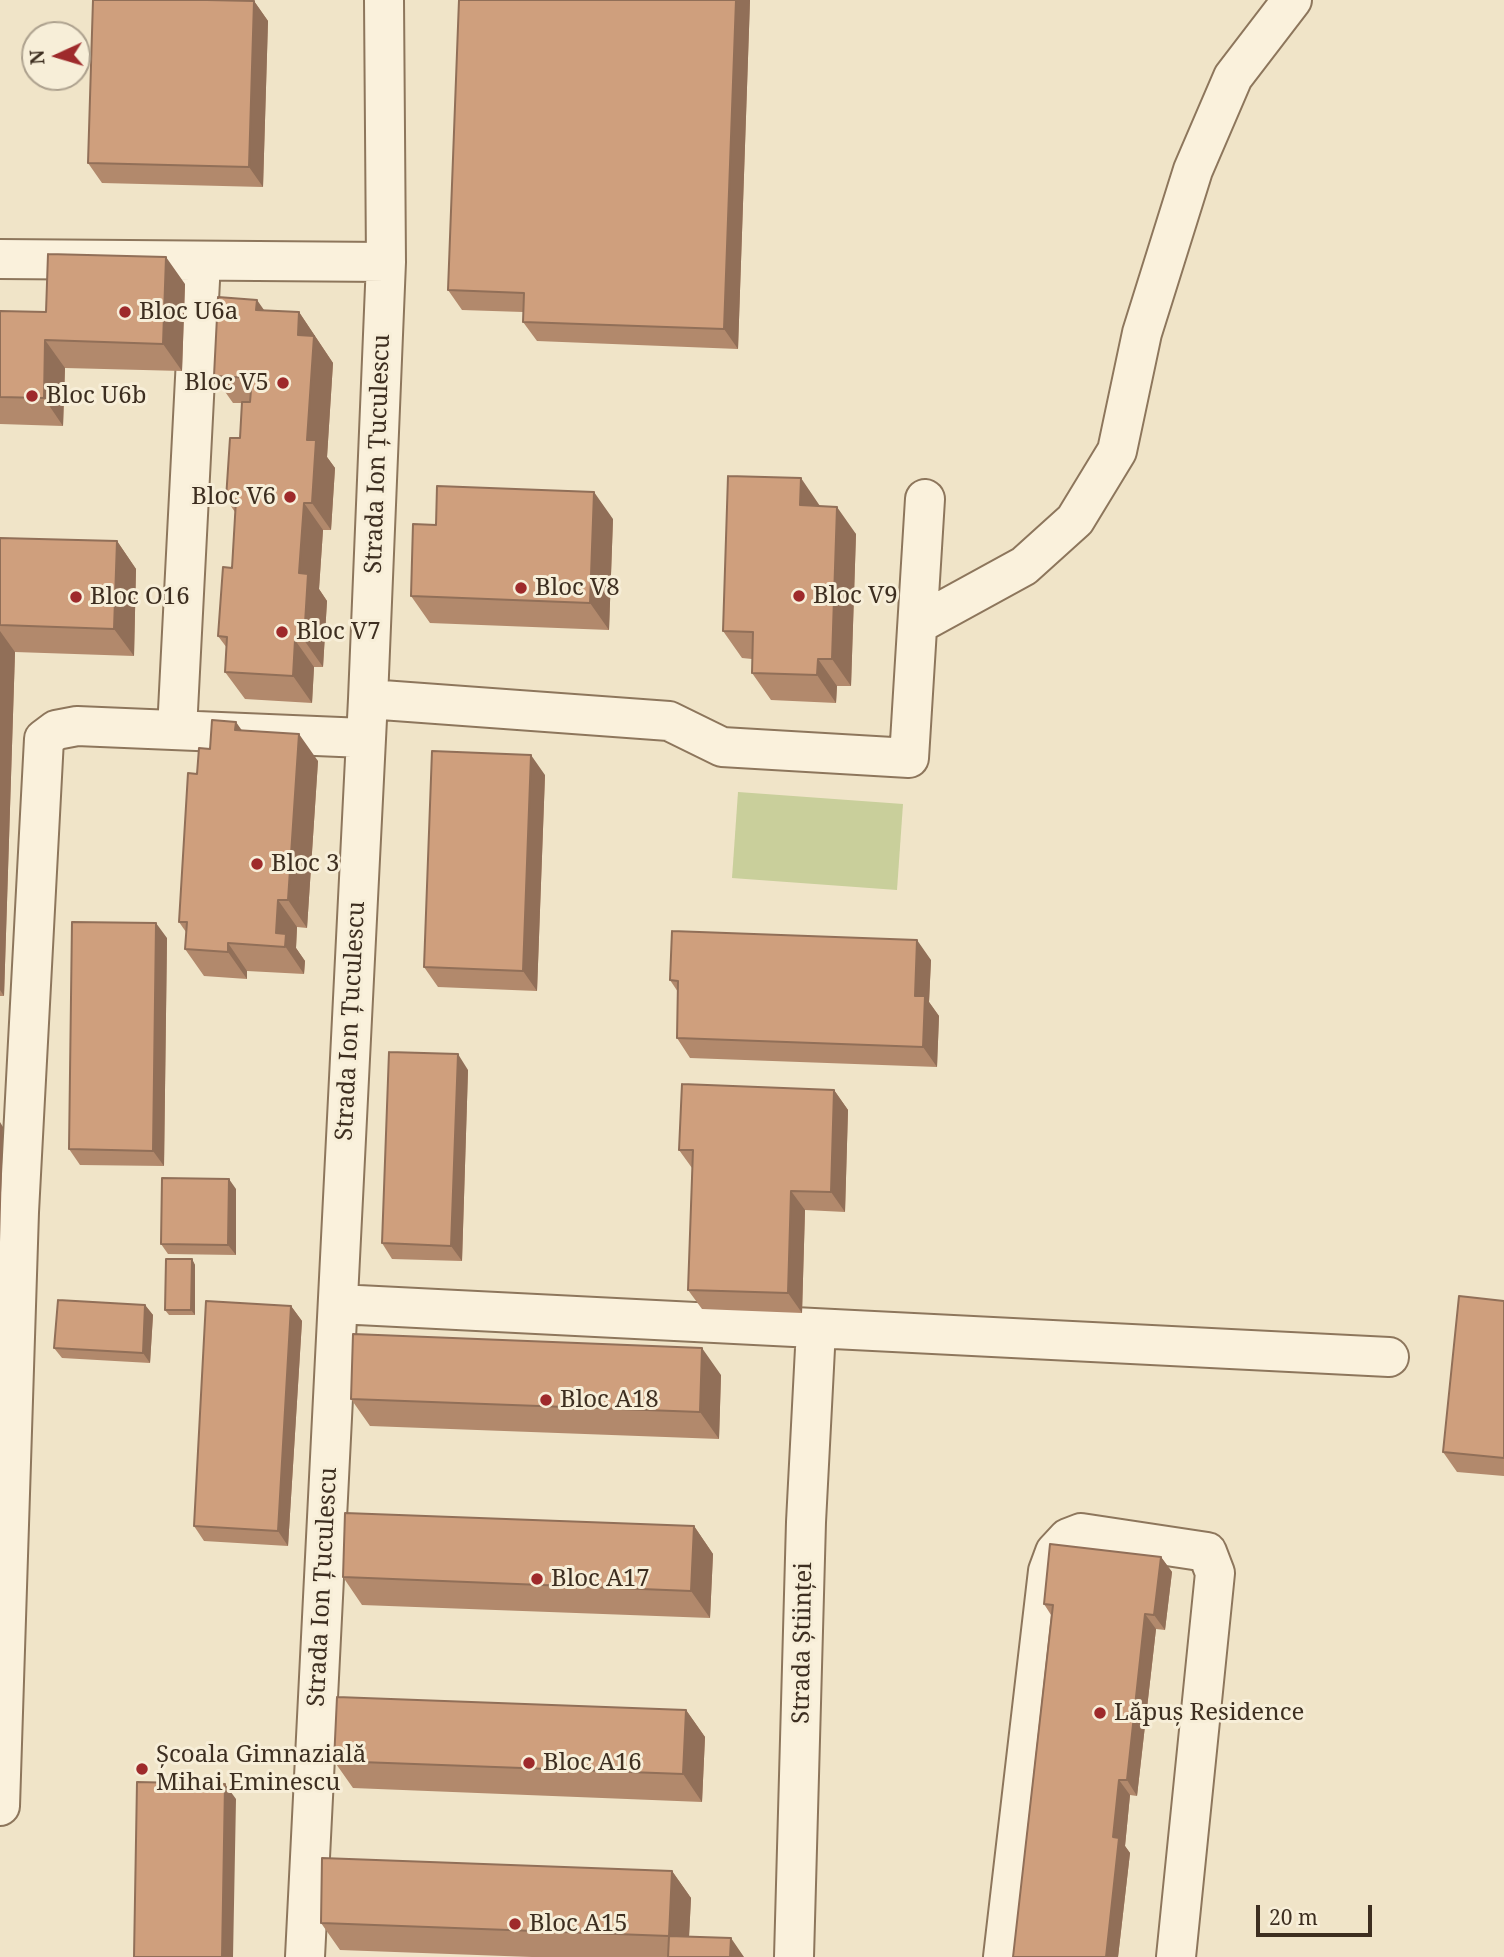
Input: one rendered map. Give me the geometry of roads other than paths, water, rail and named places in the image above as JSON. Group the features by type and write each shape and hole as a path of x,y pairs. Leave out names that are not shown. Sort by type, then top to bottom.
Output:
{"street":[{"name":"Strada Ion Țuculescu","path":"305,1957 363,738 368,699 386,262 384,0"},
{"path":"920,623 1024,566 1075,520 1116,451 1142,333 1193,170 1233,77 1292,0"},
{"path":"0,259 386,262"},
{"path":"177,730 201,261"},
{"path":"368,699 669,721 722,747 909,758 920,623 925,499"},
{"path":"0,1806 19,1212 44,739 57,730 77,726 363,738"},
{"path":"338,1304 1389,1357"},
{"name":"Strada Științei","path":"794,1957 806,1522 816,1329"},
{"path":"1003,1957 1048,1571 1055,1552 1068,1538 1081,1532 1207,1552 1215,1573 1176,1957"}],"place":[{"name":"Bloc U6a","path":"125,312"},
{"name":"Bloc V5","path":"283,383"},
{"name":"Bloc U6b","path":"32,396"},
{"name":"Bloc V6","path":"290,497"},
{"name":"Bloc V8","path":"521,588"},
{"name":"Bloc V9","path":"799,596"},
{"name":"Bloc O16","path":"76,597"},
{"name":"Bloc V7","path":"282,632"},
{"name":"Bloc 3","path":"257,864"},
{"name":"Bloc A18","path":"546,1400"},
{"name":"Bloc A17","path":"537,1579"},
{"name":"Lăpuș Residence","path":"1100,1713"},
{"name":"Bloc A16","path":"529,1763"},
{"name":"Școala Gimnazială Mihai Eminescu","path":"142,1769"},
{"name":"Bloc A15","path":"515,1924"}]}
